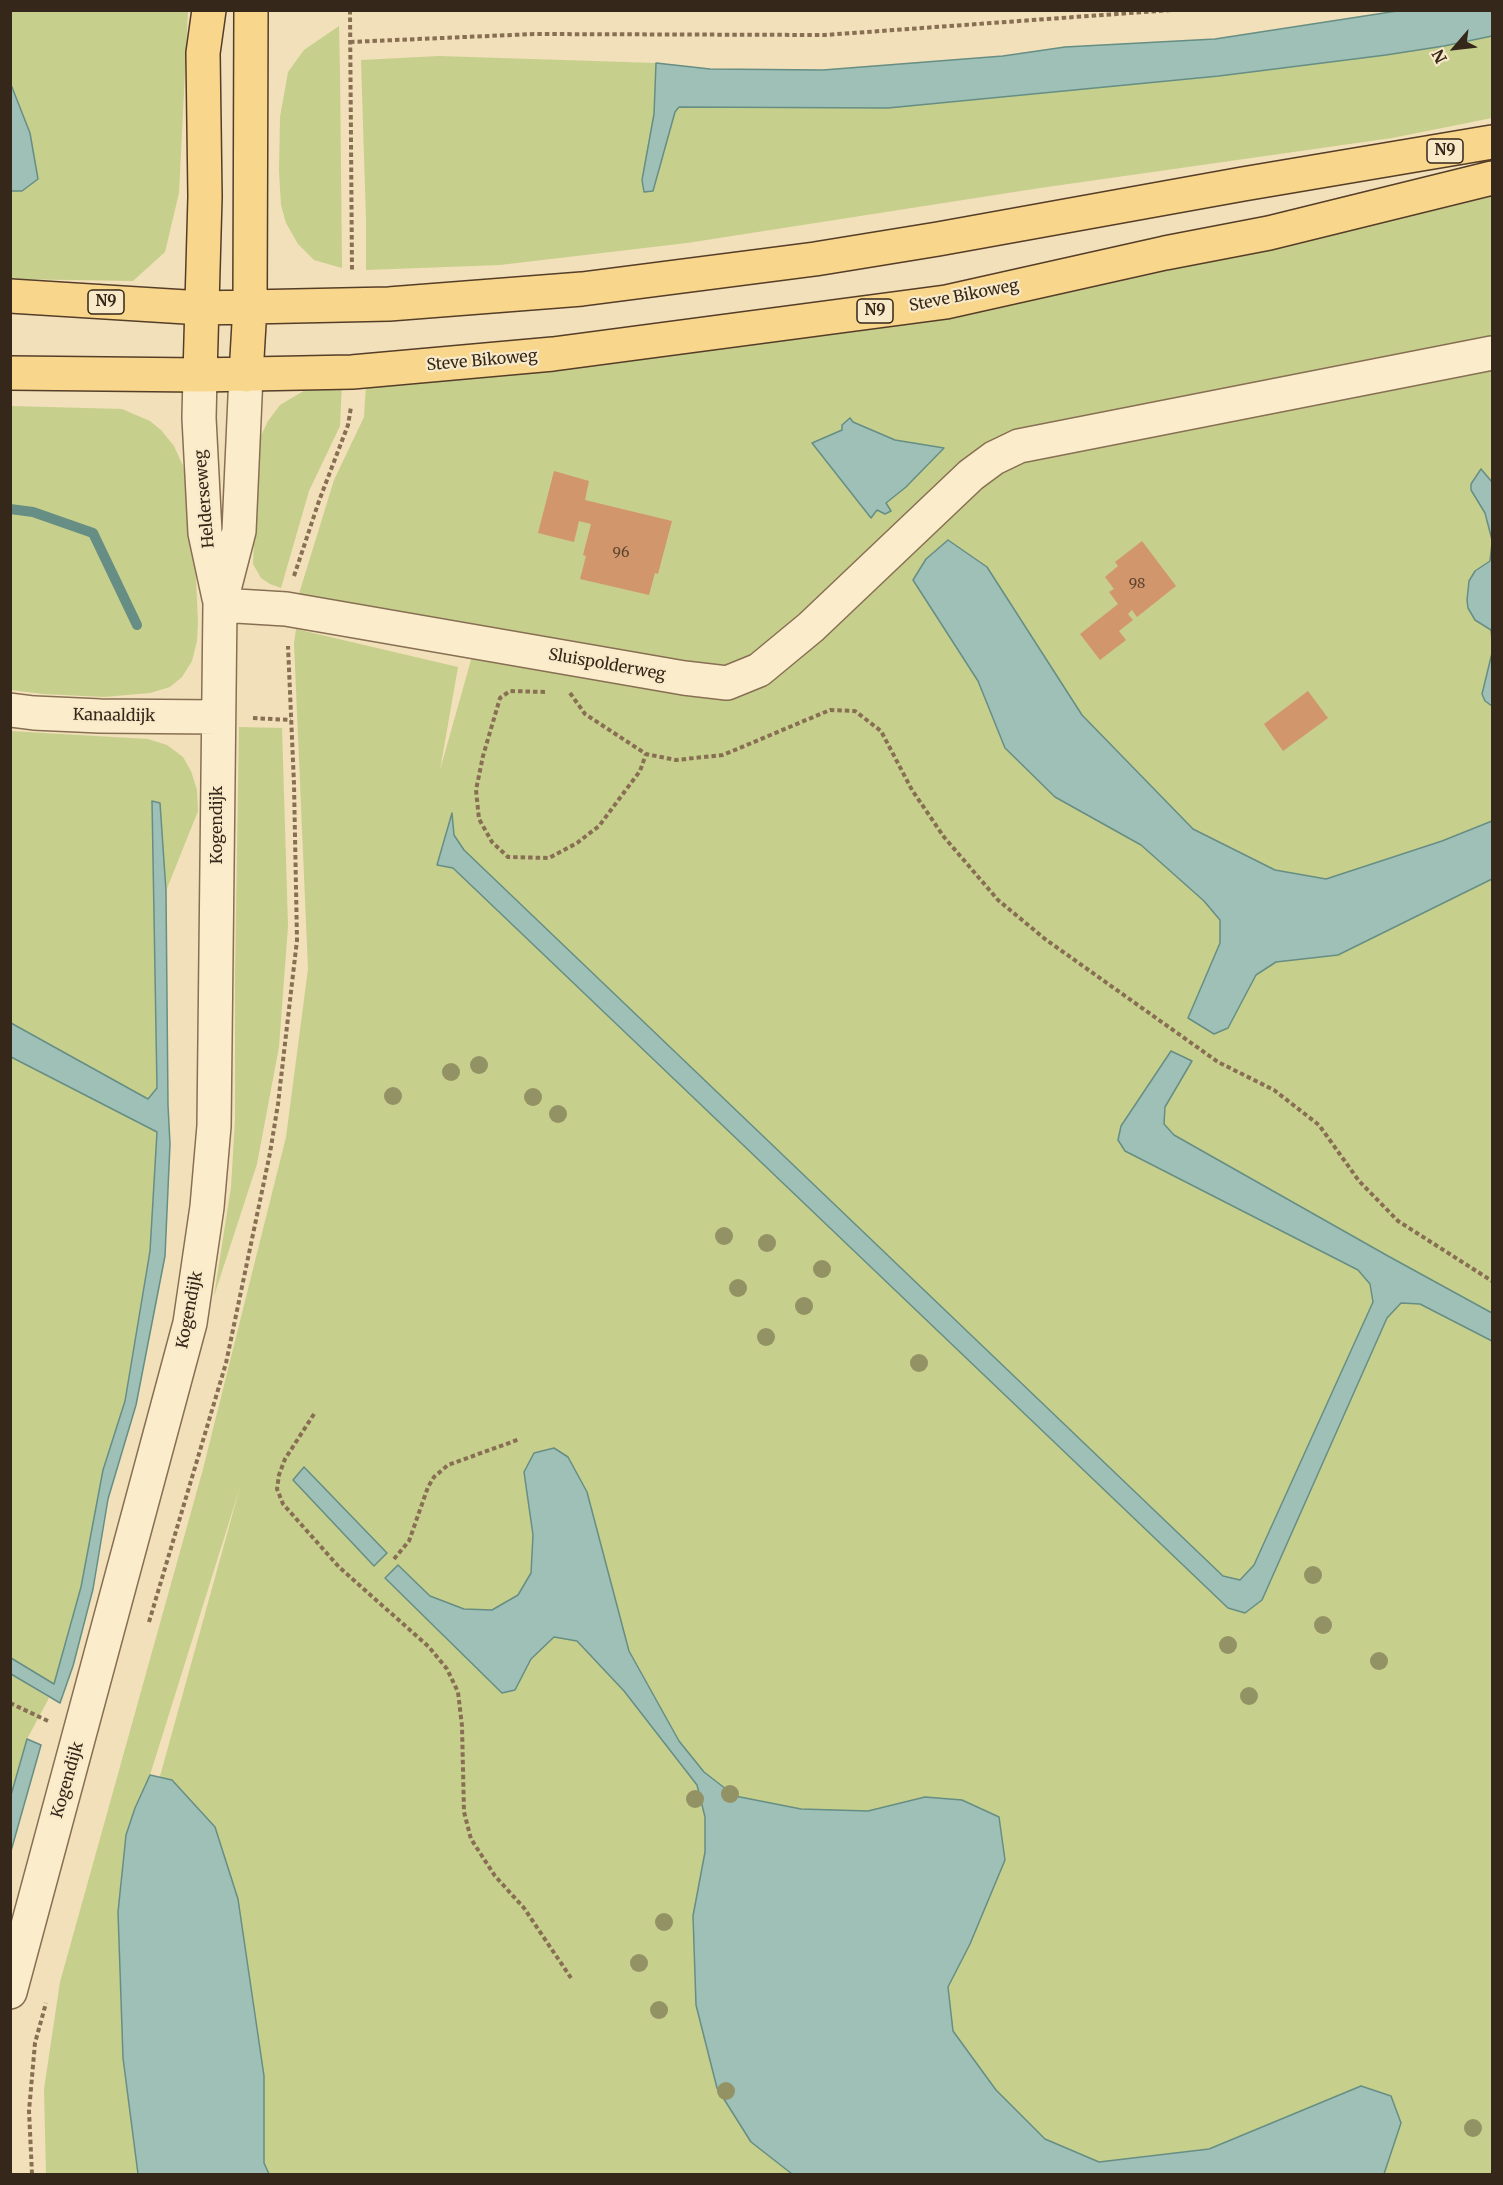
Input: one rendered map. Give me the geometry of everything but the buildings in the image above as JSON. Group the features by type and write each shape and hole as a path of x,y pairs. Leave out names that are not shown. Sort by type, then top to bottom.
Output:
{"main road":[{"path":"200,375 205,197 203,53 209,10"},
{"path":"246,375 250,306 251,10"},
{"name":"N9","path":"10,296 202,308 455,300 582,289 681,277 938,239 1492,142"},
{"name":"Steve Bikoweg","path":"200,375 364,371 554,354 946,302 1269,233 1492,178"},
{"name":"N9","path":"10,373 200,375"}],"street":[{"name":"Sluispolderweg","path":"220,605 286,609 684,678 727,683 759,670 811,627 971,475 994,458 1019,446 1492,353"},
{"name":"Helderseweg","path":"200,375 199,418 205,533 220,605"},
{"name":"Helderseweg","path":"220,605 239,531 246,375"},
{"name":"Kogendijk","path":"10,1992 108,1637 190,1323 207,1207 214,1126 220,605"},
{"name":"Kanaaldijk","path":"10,710 89,715 218,717"}],"path":[{"path":"350,42 534,34 825,35 1172,10"},
{"path":"569,658 566,688 585,714 646,754 676,760 723,755 830,710 855,711 881,730 912,790 938,828 998,900 1045,939 1218,1062 1274,1090 1318,1125 1359,1181 1398,1221 1492,1281"},
{"path":"554,693 510,691 500,698 483,756 476,790 479,819 492,842 508,857 549,858 577,843 599,826 640,771 646,754"},
{"path":"562,694 572,695"},
{"path":"314,1414 298,1437 282,1467 277,1489 283,1504 339,1567 429,1647 447,1669 458,1692 462,1726 464,1812 471,1839 495,1876 531,1918 571,1978"},
{"path":"394,1559 409,1541 428,1487 434,1477 448,1465 520,1439"},
{"path":"26,2175 32,2174"}],"green space":[{"path":"10,11 188,11 179,193 165,252 133,281 11,279 11,191 22,191 30,133 11,82"},
{"path":"339,26 342,268 314,260 298,244 286,223 281,205 279,171 280,117 288,72 304,50"},
{"path":"1492,36 1492,118 1392,138 1040,188 687,243 500,265 366,270 361,60 439,56 656,63 654,114 642,180 678,107 888,108 1219,76 1386,55"},
{"path":"1492,195 1492,2174 180,2174 154,1798 240,1487 150,1775 135,1808 126,1836 118,1912 120,1984 123,2058 138,2174 46,2174 44,2089 60,1982 203,1469 286,1137 308,969 294,643 296,629 458,667 440,770 480,628 298,597 334,480 364,417 366,385 651,358 913,320 1161,271"},
{"path":"342,382 340,426 309,491 281,588 261,578 253,564 258,442 268,421 280,405 312,386"},
{"path":"11,406 122,409 150,421 174,446 183,466 188,491 195,558 198,622 197,641 192,661 182,677 170,687 150,693 104,697 11,690"},
{"path":"239,727 282,728 288,926 279,1047 257,1164 214,1296 231,1187 235,1120"},
{"path":"10,731 148,739 167,745 183,757 191,771 197,790 198,811 166,891 160,803 152,801 157,1088 148,1099 11,1023"},
{"path":"10,1057 157,1131 150,1251 125,1401 103,1470 81,1587 54,1684 11,1658"},
{"path":"11,1674 49,1698 27,1739 11,1827"}],"water":[{"path":"1397,11 1492,11 1492,36 1386,55 1219,76 888,108 679,107 675,112 653,191 644,192 642,180 654,114 656,63 710,69 823,70 1003,56 1065,47 1215,39"},
{"path":"10,82 30,133 38,179 22,191 11,191"},
{"path":"850,418 853,422 895,440 944,448 906,487 886,503 891,511 885,514 877,510 871,518 812,443 842,430 842,425"},
{"path":"1481,469 1492,482 1492,540 1485,513 1471,490 1471,484"},
{"path":"948,540 987,567 1082,715 1193,829 1275,870 1326,879 1442,841 1492,821 1492,879 1338,955 1276,962 1256,975 1228,1028 1214,1034 1188,1018 1220,943 1220,920 1204,901 1141,845 1055,797 1005,748 978,681 913,580 926,559"},
{"path":"1492,543 1492,640 1491,630 1475,620 1468,608 1467,600 1469,581 1475,571 1490,561"},
{"path":"1492,653 1492,706 1485,701 1482,694"},
{"path":"152,801 160,803 166,891 170,1144 165,1256 136,1405 108,1499 93,1589 73,1666 60,1703 11,1674 11,1658 54,1684 81,1587 103,1470 125,1401 150,1251 157,1132 11,1057 11,1023 148,1099 157,1088"},
{"path":"452,813 454,835 464,850 1223,1576 1240,1580 1254,1565 1373,1302 1370,1284 1358,1270 1125,1151 1118,1140 1121,1126 1171,1051 1192,1061 1165,1107 1164,1124 1174,1135 1492,1313 1492,1341 1420,1304 1401,1303 1387,1318 1262,1600 1245,1613 1228,1608 453,868 437,865"},
{"path":"554,1448 568,1457 587,1492 629,1651 679,1741 704,1772 735,1796 801,1809 868,1811 925,1797 962,1800 999,1817 1005,1860 970,1944 948,1987 953,2031 996,2090 1045,2139 1099,2162 1209,2149 1361,2086 1391,2096 1401,2123 1384,2174 792,2174 751,2142 717,2088 696,2005 693,1916 705,1852 705,1817 697,1785 624,1691 577,1641 554,1637 531,1659 515,1690 502,1693 385,1578 398,1565 430,1596 464,1609 492,1610 518,1595 531,1573 533,1535 524,1472 534,1453"},
{"path":"304,1467 387,1553 374,1566 293,1480"},
{"path":"27,1739 41,1745 11,1851 11,1795"},
{"path":"150,1775 172,1780 215,1827 238,1899 264,2076 264,2163 269,2174 138,2174 123,2058 118,1912 126,1835"}],"waterway":[{"path":"10,509 33,512 93,533 137,625"}]}
